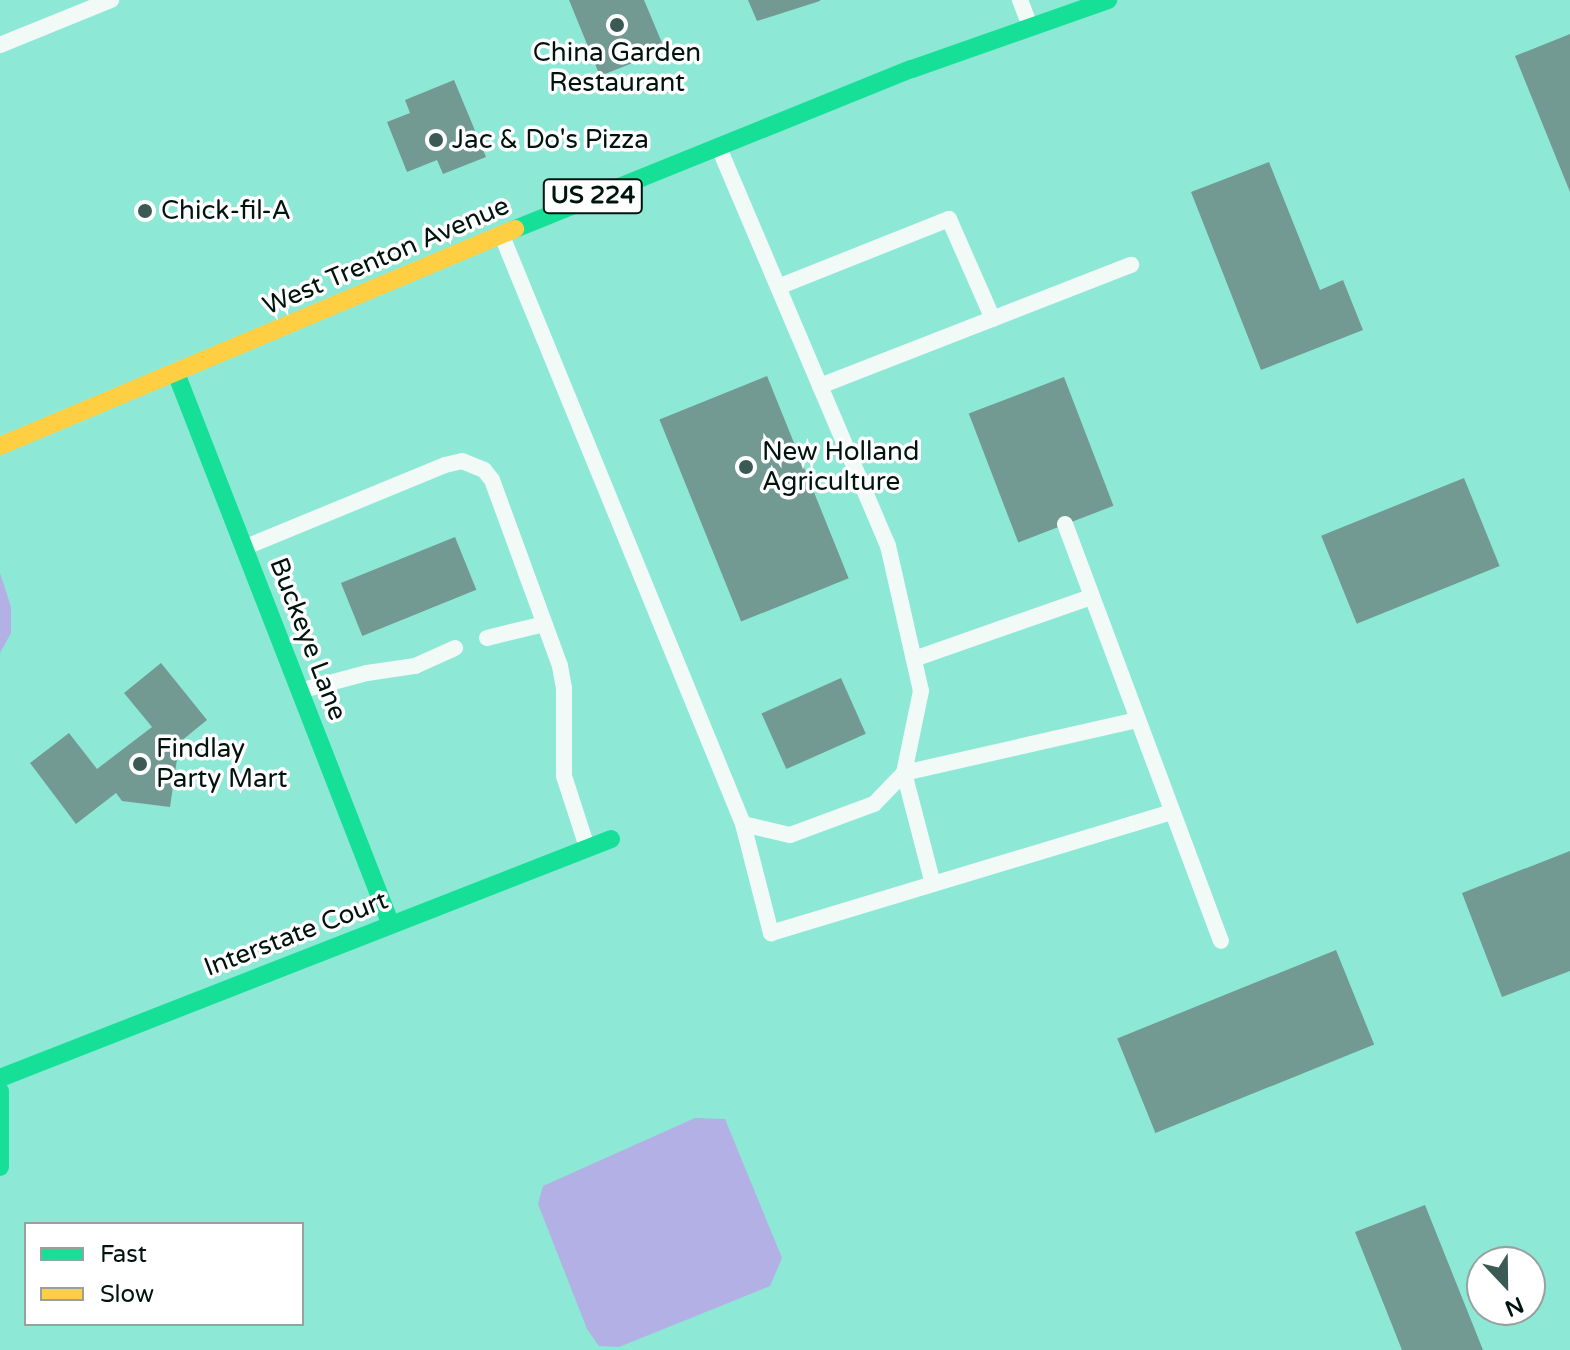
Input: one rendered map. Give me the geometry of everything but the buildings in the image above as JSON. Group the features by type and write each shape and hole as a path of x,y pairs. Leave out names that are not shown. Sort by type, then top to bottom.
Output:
{"main road":[{"name":"West Trenton Avenue","path":"0,446 717,145 912,69 1108,0"},
{"name":"Buckeye Lane","path":"176,373 391,925"},
{"name":"Interstate Court","path":"0,1078 611,839"},
{"path":"0,1091 0,1167"}],"lane":[{"path":"0,45 111,0"},
{"path":"1020,0 1031,27"},
{"path":"717,145 888,546 921,691 904,773 933,884"},
{"path":"778,287 949,219 993,319"},
{"path":"501,235 743,824 771,933 1172,812"},
{"path":"820,386 1131,265"},
{"path":"244,548 462,461 484,470 492,480 564,688 564,776 588,848"},
{"path":"1065,524 1221,941"},
{"path":"914,659 1091,597"},
{"path":"487,638 544,624"},
{"path":"300,691 367,673 415,666 455,648"},
{"path":"743,824 790,835 874,804 904,773 1137,720"}],"shaded area":[{"path":"0,0 1570,0 1570,1350 0,1350"}],"water":[{"path":"0,573 11,607 11,633 0,653"},
{"path":"695,1118 725,1119 782,1258 770,1286 619,1347 599,1346 587,1329 538,1204 543,1186"}],"traffic: fast":[{"path":"515,229 912,69 1108,0"},
{"path":"176,373 391,925"},
{"path":"0,1078 611,839"},
{"path":"0,1091 0,1167"}],"traffic: slow":[{"path":"0,446 515,229"}],"place":[{"name":"China Garden Restaurant","path":"617,25"},
{"name":"Jac & Do's Pizza","path":"436,140"},
{"name":"Chick-fil-A","path":"145,211"},
{"name":"New Holland Agriculture","path":"746,467"},
{"name":"Findlay Party Mart","path":"140,764"}]}
